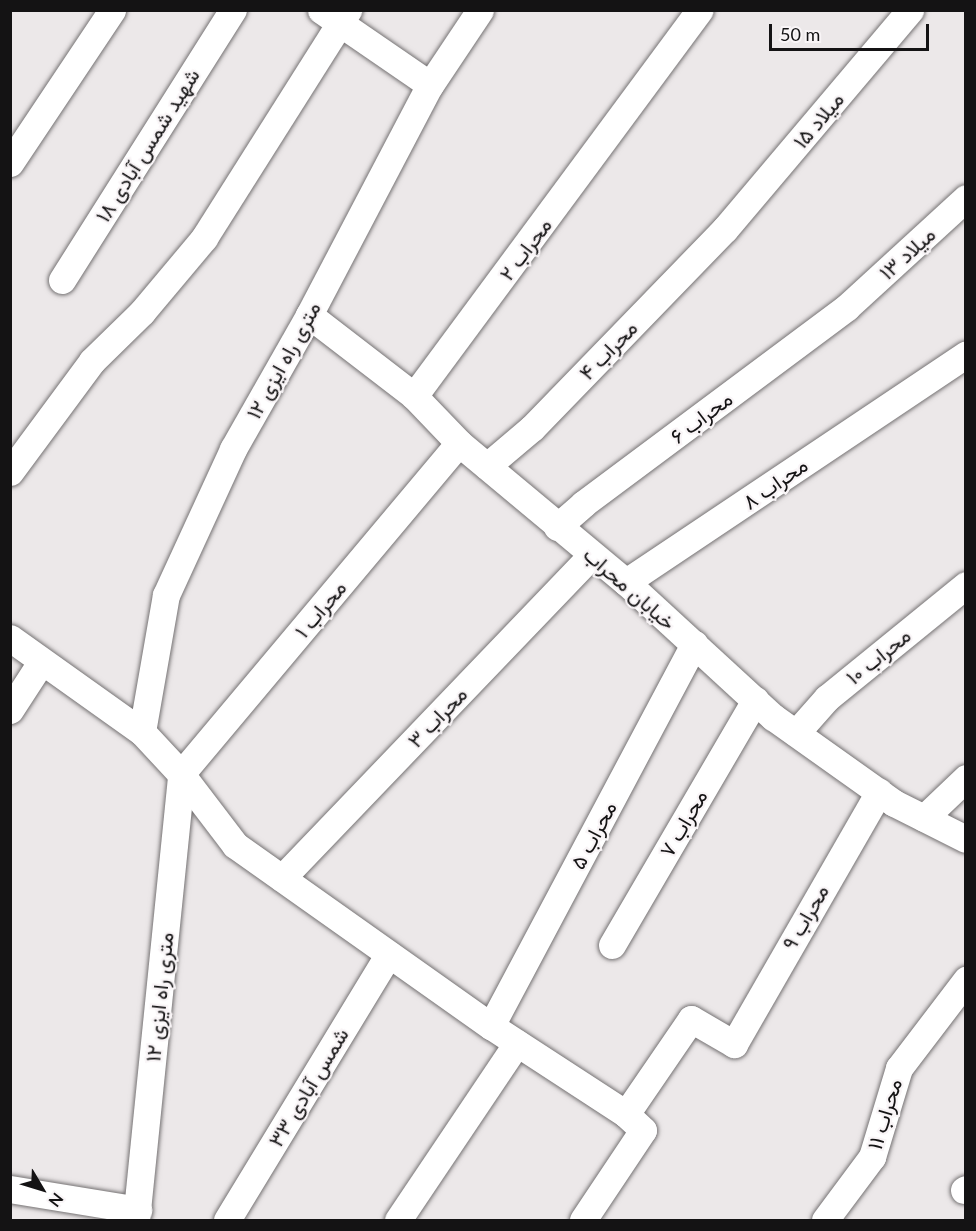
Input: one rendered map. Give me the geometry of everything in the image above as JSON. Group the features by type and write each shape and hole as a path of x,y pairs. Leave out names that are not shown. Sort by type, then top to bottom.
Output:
{"street":[{"path":"10,163 112,10"},
{"name":"شهید شمس آبادی ۱۸","path":"62,280 233,10"},
{"name":"۱۲ متری راه ایزی","path":"142,732 166,595 233,449 309,315 430,85 480,10"},
{"name":"محراب ۲","path":"414,396 635,101 700,10"},
{"name":"میلاد ۱۵","path":"725,229 910,10"},
{"path":"10,472 92,361 142,312 204,238 336,15 430,85"},
{"name":"میلاد ۱۳","path":"847,307 966,198"},
{"name":"محراب ۴","path":"487,466 532,428 725,229"},
{"name":"محراب ۶","path":"557,527 583,504 847,307"},
{"name":"خیابان محراب","path":"309,315 414,396 459,443 557,527 626,582 755,700 796,733 879,792 966,839"},
{"name":"محراب ۸","path":"626,582 706,531 921,382 966,354"},
{"name":"محراب ۱","path":"181,774 459,443"},
{"name":"محراب ۳","path":"282,878 592,555"},
{"name":"محراب ۱۰","path":"796,733 828,698 966,585"},
{"path":"10,638 142,732 181,774 235,845 491,1026 626,1114 643,1130 583,1221"},
{"name":"محراب ۵","path":"491,1026 694,644"},
{"path":"10,710 41,662"},
{"name":"محراب ۷","path":"612,945 755,700"},
{"name":"۱۲ متری راه ایزی","path":"137,1215 181,774"},
{"path":"924,818 966,778"},
{"name":"محراب ۹","path":"626,1114 691,1019 734,1044 879,792"},
{"name":"شمس آبادی ۳۳","path":"227,1221 389,954"},
{"name":"محراب ۱۱","path":"825,1221 872,1157 899,1068 964,984"},
{"path":"398,1221 517,1043"},
{"path":"10,1189 137,1215"}]}
